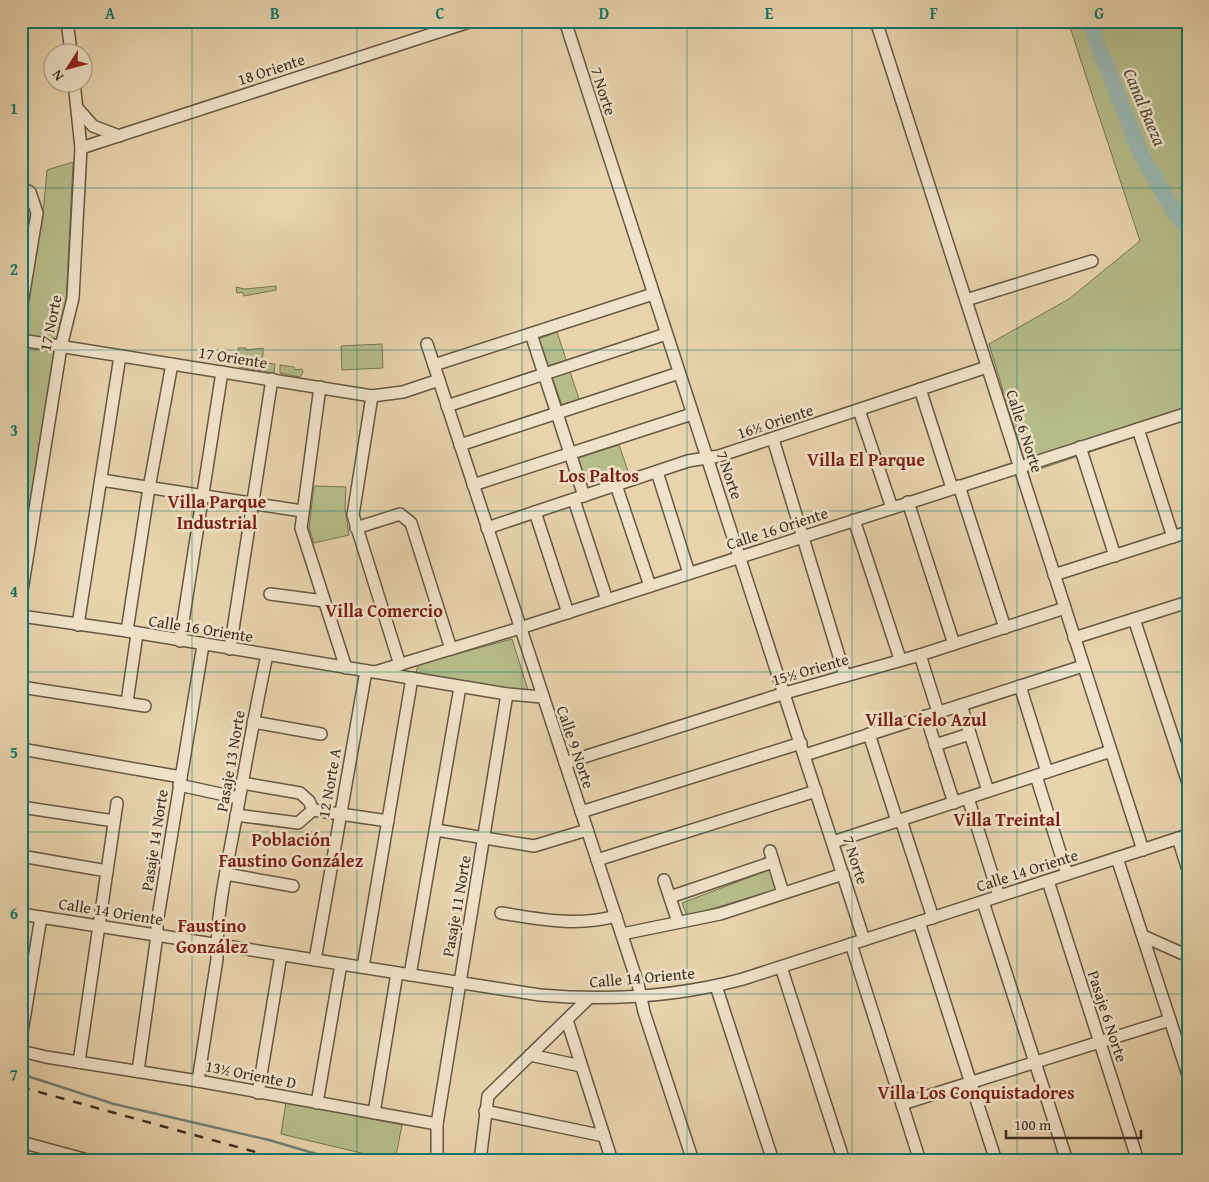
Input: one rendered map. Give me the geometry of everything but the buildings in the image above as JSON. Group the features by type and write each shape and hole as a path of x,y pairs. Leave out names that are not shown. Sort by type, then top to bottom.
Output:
{"street":[{"path":"67,21 70,42"},
{"name":"18 Oriente","path":"81,148 472,21"},
{"name":"7 Norte","path":"565,21 864,940"},
{"name":"Calle 6 Norte","path":"876,21 1143,850"},
{"name":"17 Norte","path":"21,597 61,346 72,298 81,148 75,92"},
{"path":"77,108 93,126 119,136"},
{"path":"21,187 30,192 37,213 21,310"},
{"path":"966,300 1092,261"},
{"path":"434,365 653,294"},
{"path":"531,334 570,453 579,498 607,600"},
{"path":"447,406 666,334"},
{"name":"17 Oriente","path":"21,340 372,396 402,392 439,380"},
{"name":"Calle 9 Norte","path":"427,344 542,697 622,934 693,1161"},
{"path":"78,624 120,356"},
{"path":"126,702 132,632 149,488 172,364"},
{"name":"16½ Oriente","path":"487,528 688,462 707,459 773,439 987,367"},
{"path":"180,641 222,372"},
{"path":"460,445 679,373"},
{"path":"230,649 272,379"},
{"path":"320,387 302,511 302,533 346,668"},
{"path":"920,390 1005,628"},
{"path":"372,396 354,503 356,528 400,665"},
{"path":"859,410 892,508"},
{"name":"Calle 16 Oriente","path":"371,672 400,665 568,613 1188,413"},
{"path":"473,485 692,414"},
{"path":"1138,429 1173,537"},
{"path":"773,439 801,537 845,676"},
{"path":"1080,447 1115,556"},
{"path":"657,472 689,573"},
{"path":"101,480 302,511"},
{"path":"616,485 650,586"},
{"path":"908,502 954,644"},
{"path":"535,512 568,613"},
{"path":"356,528 400,514 411,523 451,649"},
{"path":"854,520 900,660"},
{"path":"1054,575 1188,532"},
{"path":"270,594 324,601"},
{"path":"1074,638 1188,602"},
{"name":"15½ Oriente","path":"565,763 784,693 920,656 1065,608"},
{"name":"Calle 16 Oriente","path":"21,616 132,632 460,687 542,697"},
{"path":"1134,619 1188,783"},
{"name":"Pasaje 14 Norte","path":"138,1071 158,935 157,923 203,645"},
{"name":"Pasaje 13 Norte","path":"198,1081 226,874 267,655"},
{"path":"920,656 938,712"},
{"path":"805,755 1083,666"},
{"name":"12 Norte A","path":"315,960 340,813 371,672"},
{"path":"363,967 412,678"},
{"path":"1020,686 1067,874"},
{"path":"21,687 145,706"},
{"path":"410,975 460,687"},
{"name":"Pasaje 11 Norte","path":"437,1124 507,694"},
{"path":"960,705 988,791"},
{"path":"926,716 954,803"},
{"path":"253,722 321,734"},
{"path":"869,734 933,918"},
{"path":"935,745 970,734"},
{"path":"581,812 801,743"},
{"path":"21,749 180,781 239,798"},
{"path":"833,842 1111,751"},
{"path":"242,783 300,793 309,801 313,810"},
{"path":"597,860 816,792"},
{"path":"968,798 999,896"},
{"path":"80,1062 117,802"},
{"path":"21,807 114,821"},
{"path":"236,815 298,823 313,810 388,821"},
{"path":"436,830 534,846 587,830"},
{"path":"1183,837 1188,870"},
{"name":"Calle 14 Oriente","path":"21,914 540,995 589,998 641,997 716,986 781,967 1183,837"},
{"path":"21,856 107,870"},
{"path":"670,896 772,856 783,893"},
{"path":"1117,858 1188,1075"},
{"path":"226,874 293,886"},
{"path":"622,934 720,914 843,874"},
{"path":"664,880 678,922"},
{"name":"Pasaje 6 Norte","path":"1048,881 1138,1161"},
{"path":"983,902 1067,1161"},
{"path":"501,913 570,922 591,922 616,916"},
{"path":"21,1038 41,917"},
{"path":"919,922 996,1161"},
{"path":"1142,936 1188,956"},
{"path":"851,944 920,1161"},
{"path":"258,1093 281,955"},
{"path":"317,1103 341,964"},
{"path":"781,967 844,1161"},
{"path":"374,1113 397,973"},
{"path":"716,986 774,1161"},
{"path":"480,1161 488,1096 589,998"},
{"path":"566,1020 612,1161"},
{"path":"902,1104 1170,1020"},
{"name":"13½ Oriente D","path":"21,1051 437,1124"},
{"path":"530,1055 581,1066"},
{"path":"485,1111 604,1136"},
{"path":"437,1124 437,1161"},
{"path":"21,1142 91,1161"}],"green space":[{"path":"1068,21 1188,21 1188,419 1028,473 989,344 1069,299 1140,241"},
{"path":"73,162 66,303 21,573 21,347 44,203 47,170"},
{"path":"276,286 276,290 244,296 242,292 237,293 236,287 245,289"},
{"path":"557,332 579,399 564,411 539,339"},
{"path":"382,344 383,368 342,370 341,346"},
{"path":"238,348 246,348 246,350 263,348 263,356 258,362 275,364 274,373 239,367"},
{"path":"280,365 294,367 295,370 302,369 303,372 300,377 280,373"},
{"path":"619,445 628,471 586,484 578,458"},
{"path":"314,486 346,487 345,508 349,535 314,543 309,528"},
{"path":"512,639 529,693 419,674 416,671 419,664"},
{"path":"771,869 778,889 687,916 682,903"},
{"path":"286,1102 402,1125 395,1161 281,1134"}],"waterway":[{"name":"Canal Baeza","path":"1092,21 1095,38 1142,156 1175,213 1188,229"},
{"path":"21,1074 114,1104 269,1140 340,1161"}],"railway":[{"path":"21,1087 288,1161"}],"district":[{"name":"Villa El Parque","path":"866,459"},
{"name":"Los Paltos","path":"599,475"},
{"name":"Villa Parque Industrial","path":"217,511"},
{"name":"Villa Comercio","path":"384,610"},
{"name":"Villa Cielo Azul","path":"926,719"},
{"name":"Villa Treintal","path":"1007,819"},
{"name":"Población Faustino González","path":"291,850"},
{"name":"Faustino González","path":"212,935"},
{"name":"Villa Los Conquistadores","path":"976,1092"}]}
